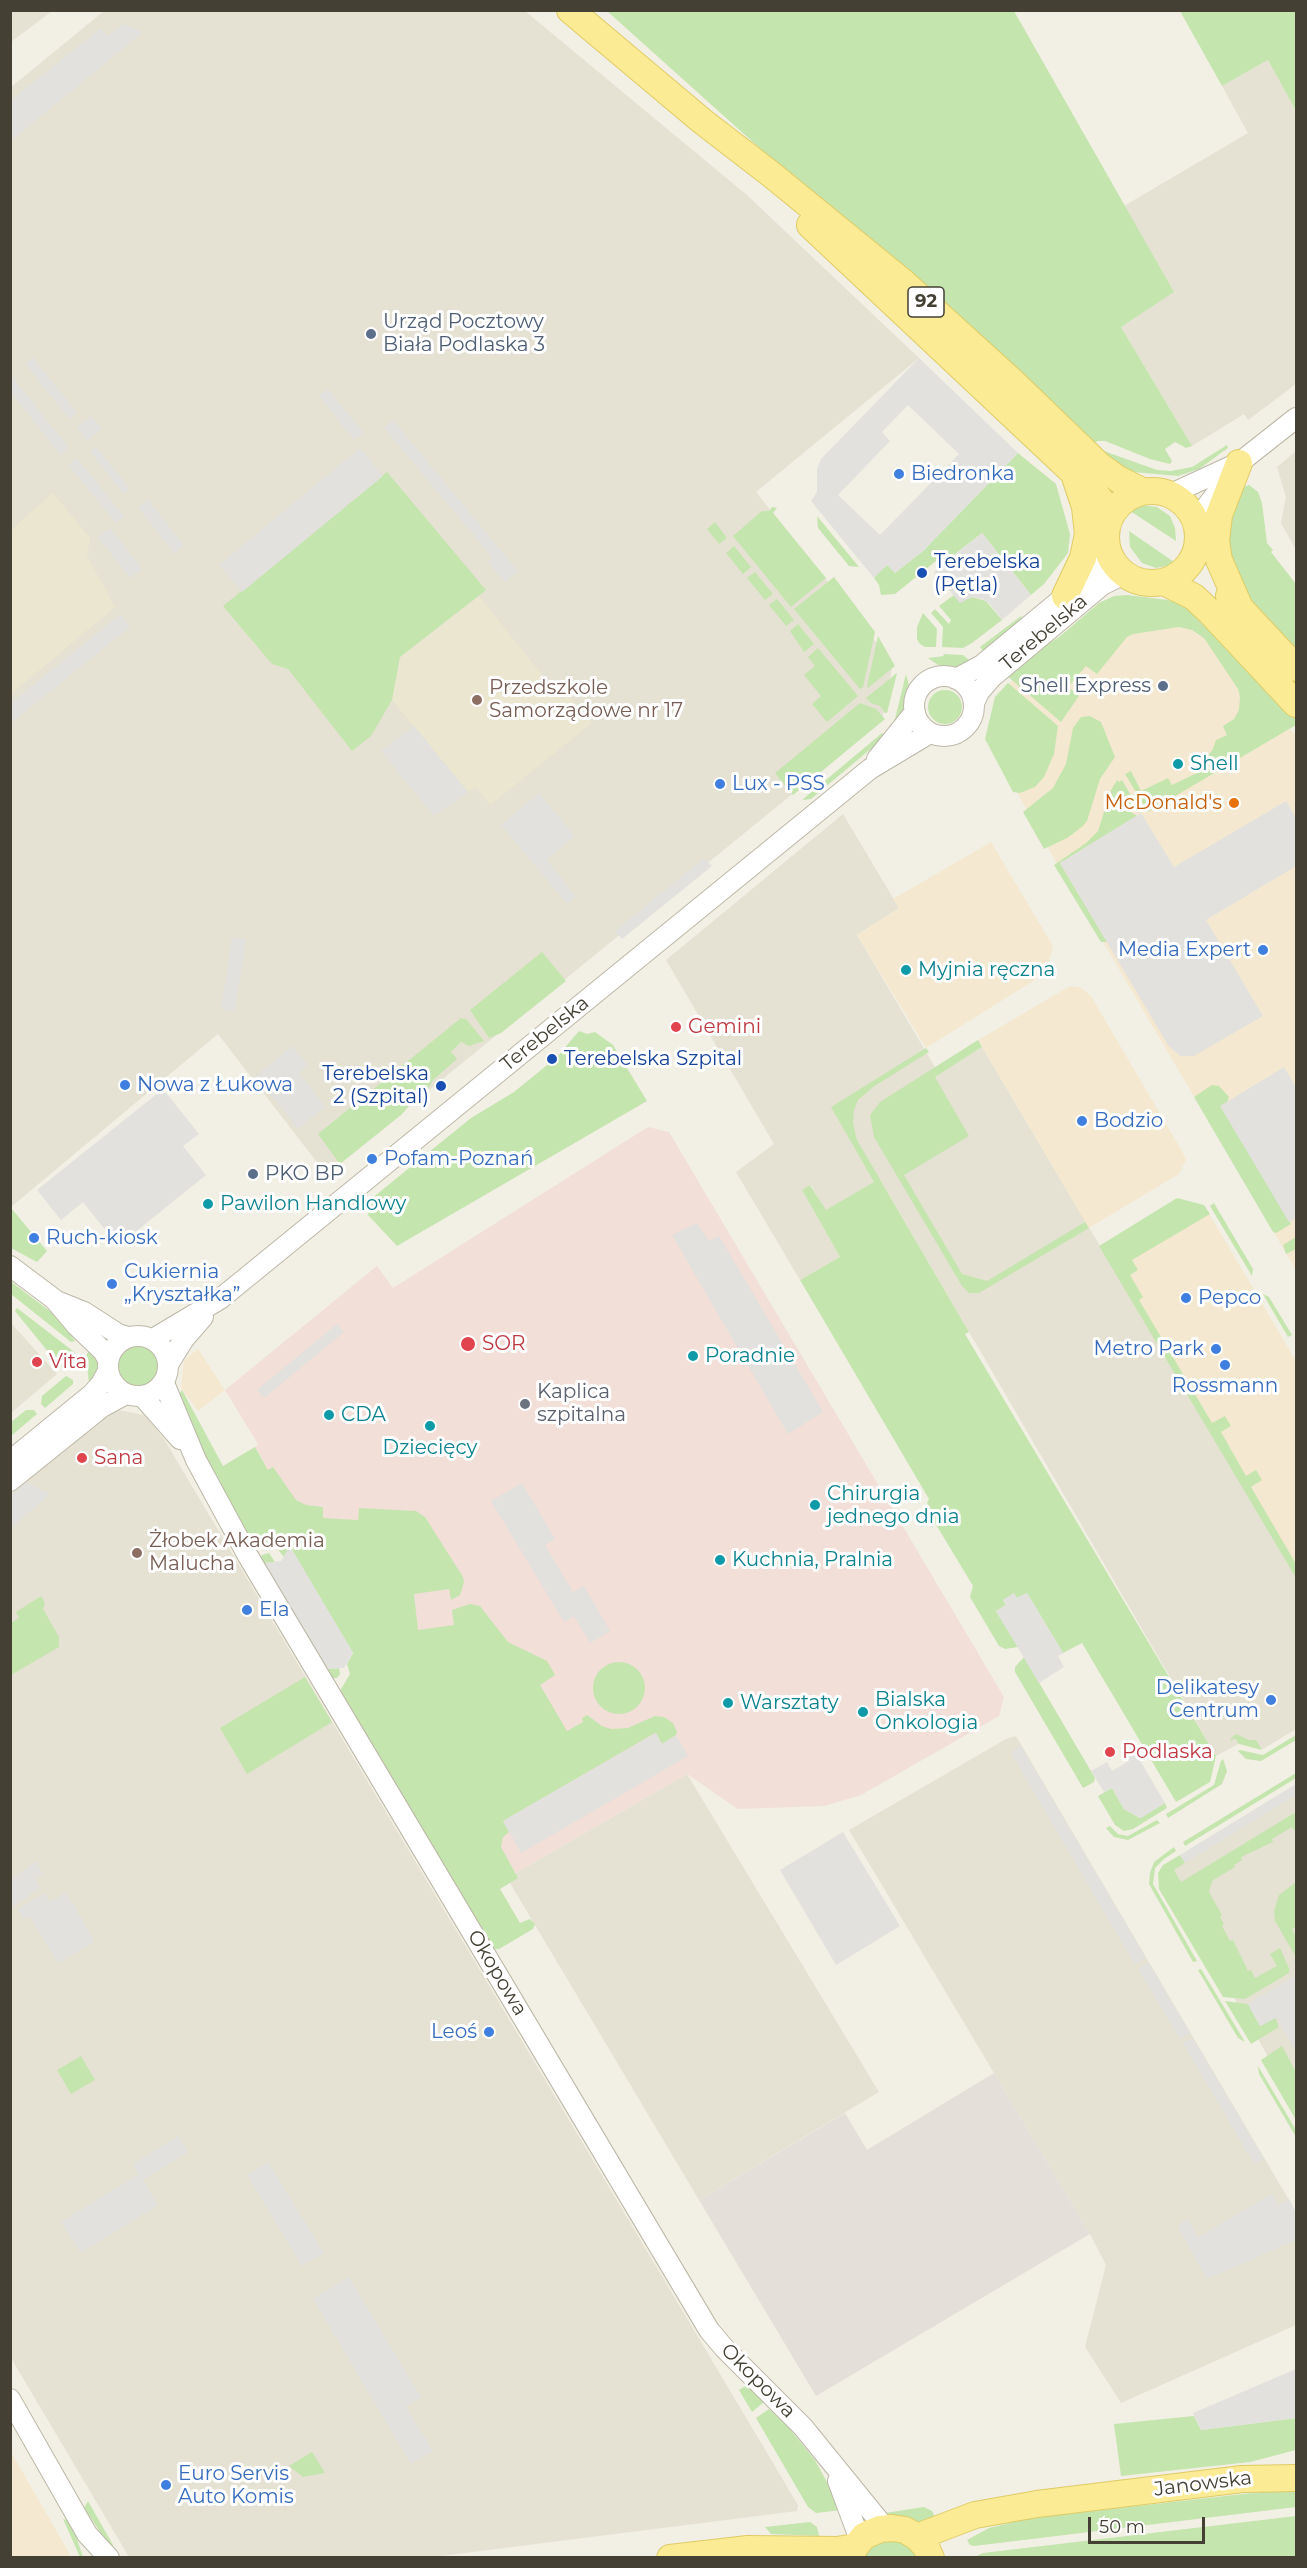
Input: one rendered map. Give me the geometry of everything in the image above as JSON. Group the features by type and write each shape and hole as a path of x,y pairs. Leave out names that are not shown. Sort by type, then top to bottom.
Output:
{"main road":[{"name":"92","path":"570,10 702,121 903,282 1014,383 1100,466 1142,491 1156,490 1171,494"},
{"name":"92","path":"702,121 1094,492 1112,514"},
{"path":"1239,463 1219,515 1216,540 1219,560 1240,608"},
{"path":"1065,596 1083,558 1088,534 1084,507 1074,474"},
{"path":"1142,491 1125,499 1112,514 1107,533 1117,564 1147,585 1166,582 1183,572 1195,556 1198,540 1195,522 1187,506 1171,494"},
{"path":"1195,556 1205,570 1296,668"},
{"path":"1166,582 1202,604 1296,704"},
{"name":"Janowska","path":"927,2551 975,2515 1037,2504 1264,2477 1296,2469"},
{"name":"Janowska","path":"1264,2477 1296,2478"},
{"path":"670,2558 748,2549 784,2554 855,2548 874,2531 885,2528 898,2528 927,2551"}],"street":[{"path":"1171,494 1239,463 1296,418"},
{"path":"1195,522 1239,463"},
{"name":"Terebelska","path":"956,679 982,665 1093,573 1117,564"},
{"name":"Terebelska","path":"974,703 992,677 1102,585 1117,564"},
{"path":"935,678 956,679 968,687 974,703 970,722 960,732 942,737 930,733 921,725 915,712 915,698 922,685 935,678"},
{"name":"Terebelska","path":"870,769 915,712"},
{"name":"Terebelska","path":"153,1339 220,1299 870,769 930,733"},
{"path":"10,1266 54,1299 76,1325 103,1351 114,1384 134,1395"},
{"path":"10,1481 102,1407 134,1395 151,1394 164,1383 168,1373 169,1363 166,1353 153,1339 145,1336 129,1337 118,1334 84,1312 54,1299"},
{"name":"Terebelska","path":"169,1363 184,1339 220,1299"},
{"path":"10,1461 102,1384 115,1345 129,1337"},
{"name":"Okopowa","path":"164,1383 196,1460 248,1556 709,2330 803,2427 885,2528"},
{"name":"Okopowa","path":"134,1395 196,1460"},
{"path":"10,2399 87,2534 109,2558"},
{"name":"Okopowa","path":"830,2462 855,2548"},
{"path":"87,2534 92,2558"}],"shaded area":[{"path":"11,10 52,10 52,11 11,42"},
{"path":"104,11 525,11 748,196 919,358 756,492 893,663 882,721 326,1174 218,1034 11,1207 10,88"},
{"path":"123,24 143,32 11,141 11,100 101,28 107,36"},
{"path":"1268,60 1296,111 1296,384 1248,420 1244,414 1192,446 1121,327 1173,292 1124,206 1248,133 1222,86"},
{"path":"33,357 77,413 69,419 25,363"},
{"path":"919,358 1018,453 923,551 895,573 887,565 874,578 811,501 817,492 817,469 821,459","holes":["908,405 959,454 880,535 838,495 890,441 882,432"]},
{"path":"10,374 69,448 60,455 11,392"},
{"path":"328,389 364,433 354,440 319,396"},
{"path":"91,416 102,429 87,441 77,427"},
{"path":"393,420 518,571 505,582 488,562 492,557 384,428"},
{"path":"96,446 130,489 123,494 90,451"},
{"path":"360,448 383,476 242,592 219,565"},
{"path":"1296,451 1296,550 1281,523 1286,497 1277,467"},
{"path":"77,458 124,516 116,523 68,465"},
{"path":"53,493 90,538 87,556 115,607 11,694 11,530"},
{"path":"148,499 184,546 174,554 138,507"},
{"path":"110,528 142,569 130,578 98,537"},
{"path":"982,533 1031,595 1002,620 990,604 982,599 972,597 960,603 934,572"},
{"name":"Przedszkole Samorządowe nr 17","path":"479,596 562,700 569,695 592,723 490,805 476,787 468,792 392,700 400,657"},
{"path":"121,614 130,627 11,723 11,703"},
{"path":"1192,620 1296,736 1296,1270 1056,862 986,737 1008,684 1047,652"},
{"path":"414,726 468,792 434,816 381,751"},
{"path":"539,793 575,836 547,860 576,897 567,904 501,825"},
{"path":"1286,801 1296,818 1296,866 1206,920 1263,1016 1194,1056 1180,1056 1168,1045 1060,863 1141,813 1174,867"},
{"path":"843,814 899,908 857,935 939,1074 982,1047 1296,1576 1296,1729 1263,1749 1240,1743 1216,1756 880,1179 826,1211 811,1185 802,1190 840,1257 800,1280 736,1172 774,1144 666,960"},
{"path":"991,842 1053,946 1046,973 926,1048 857,935 899,908 893,899"},
{"path":"704,858 712,866 622,939 615,931"},
{"path":"232,937 246,939 235,1011 221,1009"},
{"path":"1070,986 1081,988 1091,996 1186,1160 1179,1174 1089,1228 978,1040"},
{"path":"292,1046 308,1065 299,1073 325,1107 298,1129 256,1076"},
{"path":"1284,1067 1296,1087 1296,1218 1289,1222 1220,1106"},
{"path":"163,1089 199,1134 183,1146 206,1175 118,1246 83,1202 61,1220 37,1190"},
{"path":"648,1127 669,1132 1004,1697 999,1716 861,1795 824,1806 738,1809 687,1774 507,1878 255,1447 258,1444 225,1390 377,1266 393,1288"},
{"path":"1204,1205 1296,1361 1296,1576 1100,1246"},
{"path":"697,1223 709,1241 719,1236 823,1412 788,1434 672,1235"},
{"path":"11,1323 57,1374 11,1413"},
{"path":"337,1324 344,1332 264,1398 257,1390"},
{"path":"198,1349 225,1390 198,1411 181,1388 184,1360"},
{"path":"118,1410 144,1415 164,1439 798,2505 797,2511 433,2557 129,2557 11,2358 10,1494 110,1413"},
{"path":"27,1482 50,1494 11,1528 11,1495"},
{"path":"522,1483 555,1539 545,1545 573,1592 584,1586 610,1631 590,1643 574,1616 564,1622 491,1501"},
{"path":"290,1546 353,1653 344,1668 327,1669 264,1563 281,1561"},
{"path":"1014,1593 1017,1598 1027,1593 1063,1653 1058,1656 1064,1667 1039,1683 996,1611 1006,1605 1003,1600"},
{"path":"656,1733 662,1744 676,1735 688,1756 521,1853 503,1821"},
{"path":"1016,1736 1296,2212 1296,2325 1121,2403 1085,2347 1106,2265 1090,2234 849,1830 1006,1739"},
{"path":"1021,1746 1146,1958 1135,1965 1011,1753"},
{"path":"1132,1747 1165,1803 1141,1818 1124,1809 1112,1788 1104,1792 1091,1771 1107,1762 1112,1771 1129,1761 1124,1752"},
{"path":"687,1774 879,2092 699,2200 507,1878"},
{"path":"1296,1784 1296,1795 1185,1863 1180,1855"},
{"path":"1296,1786 1296,2105 1165,1878 1170,1863"},
{"path":"843,1832 900,1926 836,1965 780,1870"},
{"path":"36,1861 43,1874 36,1878 40,1888 11,1908 11,1880"},
{"path":"66,1892 95,1942 58,1963 30,1917 24,1920 18,1909 44,1893 50,1902"},
{"path":"1148,1962 1190,2033 1180,2039 1138,1969"},
{"path":"1296,1975 1296,2051 1276,2018 1260,2026 1248,2004"},
{"path":"1193,2038 1264,2159 1254,2164 1183,2043"},
{"path":"994,2073 1090,2234 816,2396 699,2200 845,2113 867,2150"},
{"path":"178,2136 188,2152 143,2180 158,2205 81,2253 61,2222 139,2174 133,2164"},
{"path":"268,2162 324,2253 302,2266 247,2175"},
{"path":"1272,2194 1279,2205 1289,2199 1296,2213 1296,2240 1207,2279 1177,2226 1188,2219 1198,2237"},
{"path":"349,2277 421,2397 406,2407 433,2451 411,2464 313,2299"},
{"path":"1296,2369 1296,2418 1201,2430 1193,2413"},
{"path":"11,2452 67,2549 71,2557 11,2557"}],"green space":[{"path":"607,11 1014,11 1174,292 1121,327 1192,446 1186,448 1175,442 1165,449 1172,461 1170,464 1150,459 1105,441 1089,444"},
{"path":"1180,11 1296,11 1296,111 1268,60 1222,86"},
{"path":"1227,445 1228,448 1199,469 1178,476 1122,471 1101,450 1157,470 1171,471 1192,467"},
{"path":"1018,453 1056,484 1070,534 1068,553 1044,584 1031,595 982,533 945,562 941,557 895,594 881,595 879,585 874,578 879,571 888,565 895,573 923,551"},
{"path":"387,472 486,590 400,657 392,700 371,736 352,751 288,669 272,664 223,606"},
{"path":"1249,485 1258,492 1262,503 1267,543 1273,550 1271,552 1296,584 1296,648 1245,593 1229,570 1224,525 1243,487"},
{"path":"1140,505 1157,507 1170,516 1175,528 1176,541 1127,509"},
{"path":"772,507 777,508 773,513 826,578 791,607 733,536 762,511 769,511"},
{"path":"817,516 859,567 849,566 818,528"},
{"path":"715,522 727,538 719,544 707,529"},
{"path":"1129,531 1177,564 1156,568 1142,563 1130,547"},
{"path":"734,546 751,567 743,574 726,553"},
{"path":"755,572 773,594 765,600 747,578"},
{"path":"834,577 875,632 863,687 860,689 794,609"},
{"path":"954,595 960,602 972,597 986,601 1002,620 963,648 942,647 943,627 931,613 935,609 949,624 951,620 939,606"},
{"path":"1127,595 1184,602 1296,716 1296,725 1148,812 1125,774 1131,771 1141,791 1168,778 1172,785 1199,772 1197,766 1205,762 1204,758 1212,751 1216,740 1227,735 1223,726 1234,719 1239,710 1238,689 1204,638 1192,630 1179,627 1133,634 1127,637 1097,674 1086,666 1068,687 1079,696 1061,722 1005,674 1059,637 1099,603 1114,596"},
{"path":"777,599 794,620 786,626 769,605"},
{"path":"923,613 937,629 936,647 925,647 917,639 917,627"},
{"path":"1022,617 987,656 980,647"},
{"path":"798,624 814,644 804,652 790,631"},
{"path":"878,636 895,666 868,688 867,686"},
{"path":"818,648 858,696 827,722 812,704 821,696 804,675 815,666 808,657"},
{"path":"943,654 963,655 974,664 955,669 938,665 928,658 944,656"},
{"path":"897,673 887,713 885,713 880,706 871,703 866,698"},
{"path":"906,674 909,685 904,713 894,723"},
{"path":"1008,683 1058,726 1054,754 1044,777 1035,787 1020,793 1013,792 985,739 995,697"},
{"path":"945,690 957,695 962,707 957,719 945,724 933,719 928,707 933,695"},
{"path":"860,703 876,709 885,719 793,795 775,773"},
{"path":"1090,716 1101,722 1115,757 1100,779 1087,821 1067,838 1044,849 1023,812 1053,788 1066,764 1073,728 1081,717"},
{"path":"882,733 885,737 811,799 802,800"},
{"path":"1117,780 1119,782 1122,780 1136,804 1128,810 1137,816 1060,863 1107,942 1101,942 1054,865 1086,843 1098,831 1111,790"},
{"path":"542,952 566,981 501,1033 489,1038 470,1010"},
{"path":"461,1018 467,1020 484,1041 469,1046 461,1042 451,1052 457,1059 433,1080 423,1098 419,1095 401,1115 340,1164 318,1134"},
{"path":"579,1031 587,1034 595,1032 613,1045 647,1101 397,1246 368,1215 371,1199 471,1118 514,1092 557,1057"},
{"path":"978,1040 982,1047 935,1077 969,1136 904,1175 962,1274 987,1281 1085,1222 1089,1228 979,1293 969,1293 962,1286 874,1137 870,1115 880,1102"},
{"path":"926,1048 929,1052 873,1087 858,1100 853,1123 857,1140 969,1332 965,1334 1216,1756 1210,1782 1176,1802 1082,1643 1063,1653 1027,1593 1017,1598 1014,1594 1003,1600 1006,1605 996,1611 1018,1647 1005,1649 999,1646 970,1597 973,1586 932,1518 935,1516 927,1503 929,1499 800,1280 840,1257 802,1190 810,1185 826,1210 874,1182 831,1107"},
{"path":"1212,1085 1219,1086 1229,1097 1221,1107 1291,1224 1276,1233 1273,1232 1194,1097"},
{"path":"1177,1198 1204,1205 1210,1214 1132,1260 1138,1270 1130,1275 1143,1297 1139,1300 1212,1423 1225,1416 1231,1426 1221,1432 1246,1476 1256,1470 1262,1480 1251,1487 1296,1564 1296,1578 1099,1246"},
{"path":"1214,1203 1253,1269 1252,1276 1210,1206"},
{"path":"11,1208 47,1251 37,1262 11,1248"},
{"path":"1296,1237 1296,1249 1286,1254 1283,1245"},
{"path":"10,1281 59,1318 75,1341 71,1342 11,1294"},
{"path":"1263,1294 1269,1297 1292,1335 1288,1337"},
{"path":"17,1308 73,1351 74,1360 62,1369 15,1311"},
{"path":"138,1345 153,1351 159,1366 153,1381 138,1387 123,1381 117,1366 123,1351"},
{"path":"92,1346 101,1366 99,1375 89,1383 86,1356"},
{"path":"66,1376 73,1380 73,1384 45,1408 41,1404 42,1396"},
{"path":"182,1390 223,1466 255,1447 268,1470 273,1467 296,1500 306,1505 323,1507 323,1518 358,1520 359,1508 416,1511 425,1517 464,1582 460,1595 451,1600 449,1589 414,1594 418,1630 454,1625 452,1610 470,1604 480,1606 508,1642 547,1661 555,1675 540,1685 567,1731 583,1722 582,1718 587,1715 602,1726 611,1729 628,1728 655,1716 664,1717 673,1723 676,1735 662,1744 655,1733 503,1821 509,1832 503,1837 501,1847 518,1878 500,1889 520,1923 530,1919 535,1924 533,1929 499,1949 494,1949 487,1943 340,1697 341,1689 350,1674 347,1664 353,1653 290,1547 284,1557 275,1546 249,1541 230,1510 180,1409 185,1406 179,1395"},
{"path":"26,1410 34,1410 37,1414 11,1436 11,1422"},
{"path":"269,1553 275,1562 265,1563 326,1669 339,1668 340,1674 337,1678 331,1678 260,1559 262,1555"},
{"path":"41,1596 45,1603 43,1609 59,1637 59,1647 11,1675 11,1623 19,1618 16,1612"},
{"path":"1024,1657 1095,1778 1094,1782 1083,1788 1015,1672 1015,1667"},
{"path":"619,1662 629,1664 637,1670 643,1678 645,1688 643,1698 637,1706 629,1712 619,1714 609,1712 601,1706 595,1698 593,1688 595,1678 601,1670 609,1664"},
{"path":"305,1677 332,1722 247,1774 220,1728"},
{"path":"1236,1734 1249,1740 1256,1740 1262,1750 1239,1744 1235,1738 1231,1741"},
{"path":"1296,1735 1296,1740 1261,1761 1246,1759 1238,1751 1263,1755"},
{"path":"1223,1759 1227,1771 1222,1784 1168,1818 1166,1814 1214,1785"},
{"path":"1296,1773 1296,1778 1185,1846 1183,1842"},
{"path":"1112,1788 1124,1809 1140,1818 1165,1803 1167,1808 1133,1829 1124,1831 1115,1825 1098,1796"},
{"path":"1296,1812 1296,1829 1292,1827 1272,1839 1273,1842 1241,1857 1242,1860 1234,1865 1235,1867 1212,1881 1209,1892 1222,1915 1220,1917 1224,1924 1222,1926 1230,1941 1233,1940 1248,1971 1251,1970 1255,1978 1277,1966 1270,1954 1280,1948 1289,1968 1289,1973 1245,1999 1223,1997 1159,1889 1158,1873 1163,1865 1180,1855 1185,1863 1174,1870 1181,1882"},
{"path":"1157,1820 1160,1823 1128,1840 1114,1837 1106,1828 1110,1826 1118,1834 1128,1836"},
{"path":"1174,1847 1176,1851 1155,1868 1153,1884 1197,1961 1193,1962 1149,1884 1154,1862"},
{"path":"1296,1882 1296,1926 1292,1929 1296,1937 1296,1957 1275,1921 1274,1911 1279,1895"},
{"path":"1201,1969 1245,2042 1238,2038 1198,1970"},
{"path":"1225,2001 1248,2004 1260,2026 1275,2017 1279,2027 1251,2044"},
{"path":"1282,2046 1296,2072 1296,2120 1261,2060"},
{"path":"81,2056 95,2080 71,2094 57,2070"},
{"path":"1258,2066 1296,2130 1296,2137 1259,2074"},
{"path":"747,2385 764,2402 752,2412 739,2390"},
{"path":"769,2409 789,2428 815,2460 842,2510 816,2513 808,2507 756,2418"},
{"path":"1194,2416 1201,2430 1296,2418 1296,2450 1250,2462 1121,2476 1114,2424"},
{"path":"312,2452 325,2473 303,2477 289,2466"},
{"path":"1296,2488 1296,2507 974,2546 970,2545 967,2540 989,2528 1031,2518"},
{"path":"88,2501 113,2545 111,2548 84,2508"},
{"path":"924,2507 932,2511 938,2523 925,2525 885,2513"},
{"path":"1296,2516 1296,2557 974,2557 983,2553"},
{"path":"63,2519 70,2521 83,2557 80,2557"},
{"path":"810,2522 817,2527 819,2536 771,2534 765,2527"},
{"path":"879,2541 898,2541 907,2545 918,2558 862,2558 864,2553"}],"place":[{"name":"Urząd Pocztowy Biała Podlaska 3","path":"371,334"},
{"name":"Biedronka","path":"899,474"},
{"name":"Terebelska (Pętla)","path":"922,573"},
{"name":"Shell Express","path":"1163,686"},
{"name":"Przedszkole Samorządowe nr 17","path":"477,700"},
{"name":"Shell","path":"1178,764"},
{"name":"Lux - PSS","path":"720,784"},
{"name":"McDonald's","path":"1234,803"},
{"name":"Media Expert","path":"1263,950"},
{"name":"Myjnia ręczna","path":"906,970"},
{"name":"Gemini","path":"676,1027"},
{"name":"Terebelska Szpital","path":"552,1059"},
{"name":"Nowa z Łukowa","path":"125,1085"},
{"name":"Terebelska 2 (Szpital)","path":"441,1086"},
{"name":"Bodzio","path":"1082,1121"},
{"name":"Pofam-Poznań","path":"372,1159"},
{"name":"PKO BP","path":"253,1174"},
{"name":"Pawilon Handlowy","path":"208,1204"},
{"name":"Ruch-kiosk","path":"34,1238"},
{"name":"Cukiernia „Kryształka”","path":"112,1284"},
{"name":"Pepco","path":"1186,1298"},
{"name":"SOR","path":"468,1344"},
{"name":"Metro Park","path":"1216,1349"},
{"name":"Poradnie","path":"693,1356"},
{"name":"Vita","path":"37,1362"},
{"name":"Rossmann","path":"1225,1365"},
{"name":"Kaplica szpitalna","path":"525,1404"},
{"name":"CDA","path":"329,1415"},
{"name":"Dziecięcy","path":"430,1426"},
{"name":"Sana","path":"82,1458"},
{"name":"Chirurgia jednego dnia","path":"815,1505"},
{"name":"Żłobek Akademia Malucha","path":"137,1553"},
{"name":"Kuchnia, Pralnia","path":"720,1560"},
{"name":"Ela","path":"247,1610"},
{"name":"Delikatesy Centrum","path":"1271,1700"},
{"name":"Warsztaty","path":"728,1703"},
{"name":"Bialska Onkologia","path":"863,1712"},
{"name":"Podlaska","path":"1110,1752"},
{"name":"Leoś","path":"489,2032"},
{"name":"Euro Servis Auto Komis","path":"166,2485"}]}
